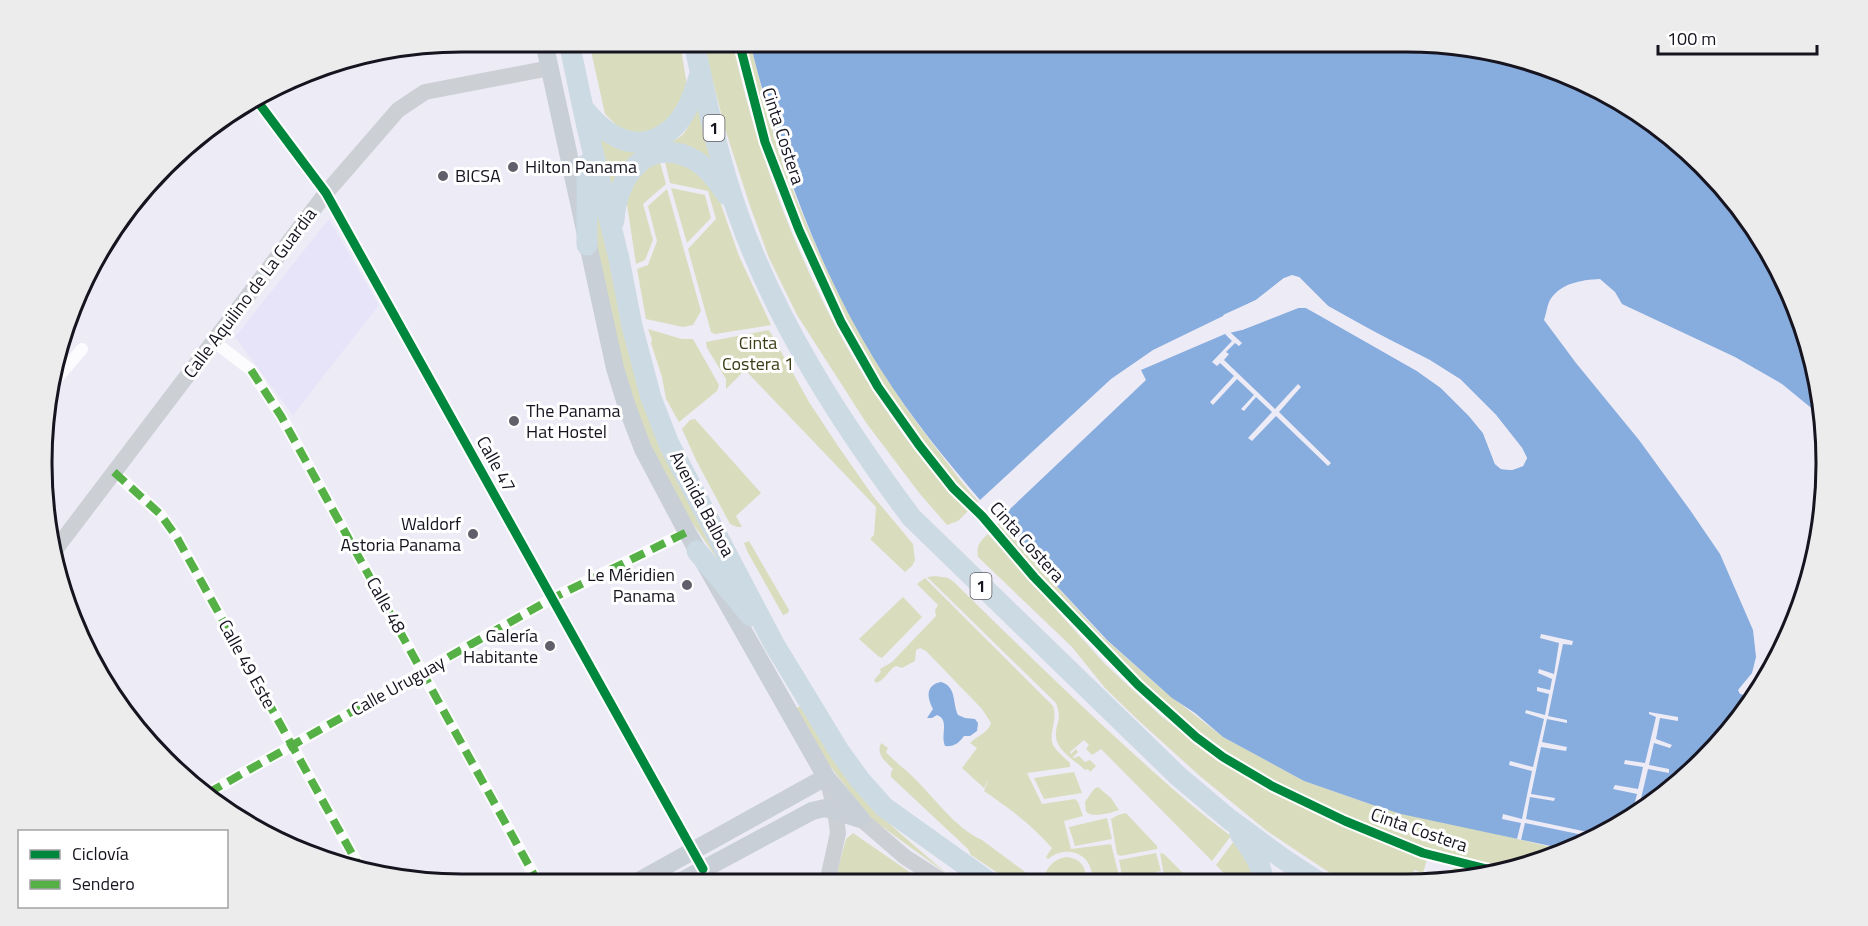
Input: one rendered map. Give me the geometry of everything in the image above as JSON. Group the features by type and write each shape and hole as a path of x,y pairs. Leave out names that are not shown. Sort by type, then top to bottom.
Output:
{"highway":[{"name":"Avenida Balboa","path":"571,52 632,326 651,398 669,444 774,644 839,751 884,807 978,874"},
{"name":"1","path":"696,52 722,161 738,214 762,272 804,355 853,437 911,517 1178,776 1229,819 1306,874"},
{"path":"587,244 585,118 619,138 633,142 655,140 671,131 681,119 700,74"},
{"path":"619,260 614,228 619,192 628,174 646,158 676,153 697,162 712,175 738,214"},
{"path":"698,551 774,644"},
{"path":"884,807 925,851 955,874"},
{"path":"1229,819 1256,856 1262,874"}],"main road":[{"name":"Avenida Balboa","path":"546,52 615,368 643,448 687,532 826,777 838,804"},
{"path":"651,874 826,777"},
{"path":"694,874 812,811 838,804 861,819"}],"street":[{"name":"Calle Aquilino de La Guardia","path":"60,543 326,193 399,110 425,92 550,68"},
{"name":"Calle 47","path":"261,106 326,193 703,869"},
{"name":"Calle 48","path":"213,341 251,370 281,416 533,874"},
{"path":"63,372 82,349"},
{"name":"Calle 49 Este","path":"114,472 160,514 176,536 355,859"},
{"name":"Calle Uruguay","path":"214,790 551,599 687,532"},
{"path":"829,874 838,833 838,804"},
{"path":"861,819 905,857 932,874"}],"shaded area":[{"path":"329,219 379,305 293,415 235,337"}],"green space":[{"path":"591,52 682,52 687,86 677,119 653,134 623,132 605,114"},
{"path":"706,52 735,52 762,152 779,201 820,297 872,388 901,431 968,511 958,521 947,525 920,494 867,424 797,315 769,258 725,129"},
{"path":"745,52 753,52 778,148 792,188 844,305 887,379 936,448 979,502 972,506 945,473 882,385 840,312 801,227 779,168"},
{"path":"696,98 715,171 685,144 661,149 612,209 588,118 618,148 642,150 672,142 684,133 691,121"},
{"path":"590,158 634,366 745,599 684,511 664,476 627,391 599,280"},
{"path":"660,162 666,184 643,204 653,240 645,260 636,264 626,198 642,168"},
{"path":"665,162 691,165 719,199 739,256 771,325 715,334 711,332 688,249 716,219 708,191 670,183"},
{"path":"671,188 705,195 711,218 687,243"},
{"path":"667,189 701,311 693,325 683,327 646,319 637,269 648,265 657,241 648,206"},
{"path":"648,329 682,339 693,339 719,385 717,391 679,422 666,399"},
{"name":"Cinta Costera 1","path":"769,330 809,402 838,446 873,496 913,544 915,560 905,572 870,539 874,535 876,507 745,370 726,389 726,379 707,348 706,342"},
{"path":"695,419 761,493 736,516 742,527 730,524 682,429 690,420"},
{"path":"1000,520 1028,555 1103,637 1164,691 1223,737 1304,781 1373,805 1550,847 1488,865 1406,843 1284,787 1221,749 1190,727 1145,689 994,529"},
{"path":"988,534 1105,664 1161,716 1212,755 1271,792 1335,823 1427,859 1423,873 1414,870 1413,874 1332,874 1267,831 1201,777 1105,688 1072,647 978,557 979,544"},
{"path":"749,541 789,610 788,613 783,615 747,551 744,543"},
{"path":"927,577 948,578 954,582 1113,735 1182,797 1231,836 1212,861 1101,749 1092,755 1086,749 1089,745 1084,740 1070,752 1071,754 1076,749 1078,752 1074,758 1079,756 1085,762 1090,760 1096,766 1090,772 1063,751 1056,737 1059,714 1056,703"},
{"path":"925,578 1053,706 1053,745 1070,763 1070,767 1027,773 1042,804 1075,799 1078,802 1083,816 1064,821 1071,849 1111,844 1118,874 1092,874 1085,859 1072,852 1056,854 1048,859 1046,857 1052,848 1020,817 984,791 989,778 984,788 962,768 977,748 970,743 985,732 991,723 982,709 926,651 920,648 916,650 915,661 902,668 896,666 876,683 874,680 881,672 880,669 892,662 936,616 935,610 938,605 917,584"},
{"path":"903,597 922,617 882,658 859,639"},
{"path":"802,705 885,820 947,874 869,817 827,762 795,709"},
{"path":"881,743 888,748 886,752 963,828 1028,874 999,874 971,855 968,849 891,777 893,769 880,754"},
{"path":"1074,772 1082,793 1044,799 1034,778"},
{"path":"1098,787 1111,798 1119,810 1098,815 1086,812 1085,802"},
{"path":"1126,813 1157,846 1157,849 1120,856 1117,854 1111,819"},
{"path":"1107,818 1112,839 1075,846 1069,827"},
{"path":"853,833 912,874 836,874 846,839"},
{"path":"1234,841 1254,874 1224,874 1216,865"},
{"path":"1156,853 1161,871 1148,874 1122,874 1119,860"},
{"path":"1160,853 1164,854 1184,874 1164,874"},
{"path":"1066,857 1076,859 1082,865 1085,874 1046,874 1050,865"},
{"path":"1457,867 1464,869 1459,870 1449,871"}],"water":[{"path":"753,52 1405,52 1459,56 1511,66 1562,84 1610,107 1676,154 1714,192 1731,213 1761,258 1773,281 1794,331 1808,383 1812,409 1782,384 1735,357 1622,304 1615,292 1600,279 1571,284 1559,291 1549,302 1544,320 1639,440 1720,554 1753,630 1756,657 1752,673 1738,690 1743,695 1714,734 1676,772 1655,789 1610,819 1551,846 1401,814 1373,805 1304,781 1223,737 1195,713 1172,698 1107,640 1028,555 1003,519 1009,510 1146,380 1141,370 1225,334 1242,330 1298,308 1306,308 1417,371 1441,388 1483,433 1495,464 1501,469 1512,470 1523,466 1527,458 1522,448 1496,415 1460,379 1328,306 1299,277 1284,278 1256,300 1153,350 1111,379 980,500 904,404 858,332 819,253 802,212"},
{"path":"941,682 950,687 958,715 975,719 978,723 977,731 970,736 964,736 958,743 951,746 945,746 944,724 941,717 937,715 927,718 933,709 929,701 930,689"}],"pier":[{"path":"1292,275 1299,277 1328,306 1430,360 1460,379 1496,415 1522,448 1527,458 1523,466 1512,470 1501,469 1495,464 1483,433 1441,388 1417,371 1306,308 1298,308 1242,330 1239,328 1297,305 1307,305 1419,368 1442,385 1471,414 1485,432 1497,462 1502,466 1512,467 1520,463 1523,458 1520,449 1494,417 1459,382 1428,362 1363,330 1326,308 1298,279 1292,278 1258,302 1225,317 1223,315 1256,300 1284,278"},
{"path":"1230,332 1242,343 1239,346 1235,343 1226,352 1229,354 1224,360 1275,409 1298,384 1301,387 1279,412 1331,463 1328,466 1276,416 1252,441 1248,438 1272,412 1256,397 1244,411 1241,409 1254,395 1237,379 1213,405 1210,402 1234,376 1220,363 1217,366 1212,362 1232,341 1225,334"},
{"path":"1541,634 1573,641 1572,645 1563,644 1548,716 1567,720 1567,723 1547,719 1542,742 1567,747 1566,751 1541,747 1531,794 1555,798 1554,801 1530,797 1526,819 1586,832 1580,834 1525,823 1521,840 1517,839 1521,823 1502,819 1503,814 1522,819 1532,771 1509,765 1510,761 1533,767 1544,719 1525,713 1526,710 1545,715 1549,694 1537,691 1537,687 1550,690 1552,679 1538,673 1539,669 1554,674 1559,643 1540,638"},
{"path":"1649,712 1678,717 1678,721 1660,718 1656,739 1672,745 1670,748 1654,743 1649,765 1669,769 1669,773 1648,769 1641,799 1635,803 1637,794 1613,789 1615,785 1638,789 1643,767 1624,764 1625,760 1645,763 1656,717"}],"marked path":[{"path":"251,370 281,416 533,874"},
{"path":"114,472 160,514 176,536 355,859"},
{"path":"214,790 551,599 687,532"}],"cycle path":[{"name":"Cinta Costera","path":"742,52 765,142 799,230 841,322 878,387 953,488 982,516 1034,577 1138,685 1196,737 1223,757 1272,786 1345,821 1423,853 1479,867"},
{"path":"261,106 326,193 703,869"}],"place":[{"name":"Hilton Panama","path":"513,167"},
{"name":"BICSA","path":"443,176"},
{"name":"The Panama Hat Hostel","path":"514,421"},
{"name":"Waldorf Astoria Panama","path":"473,534"},
{"name":"Le Méridien Panama","path":"687,585"},
{"name":"Galería Habitante","path":"550,646"}]}
